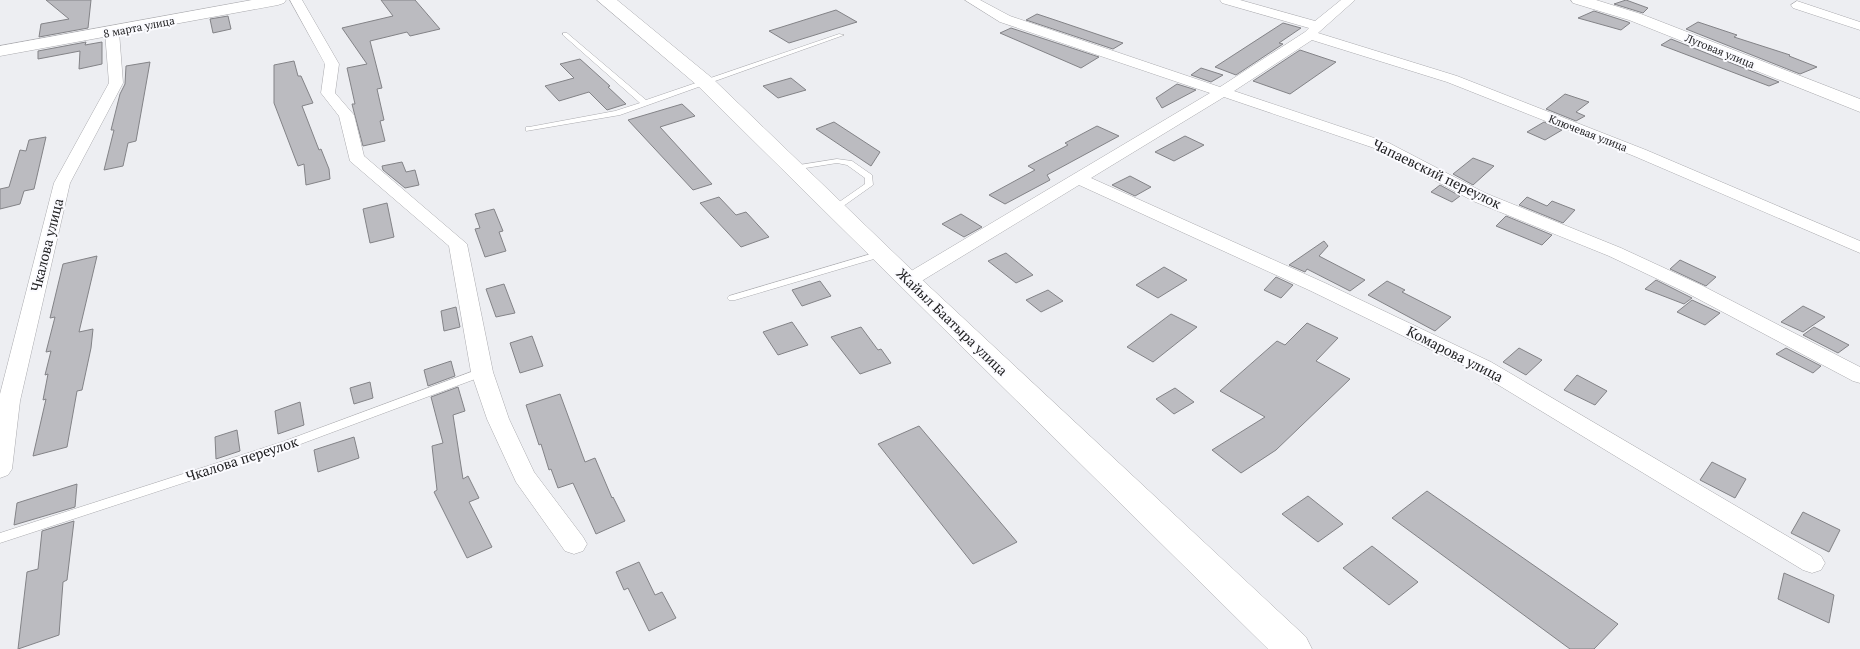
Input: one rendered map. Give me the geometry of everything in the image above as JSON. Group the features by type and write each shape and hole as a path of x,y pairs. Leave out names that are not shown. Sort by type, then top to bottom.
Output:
{"highway":[{"name":"Жайыл Баатыра улица","path":"606,0 705,82 880,254 1293,649"}],"street":[{"name":"8 марта улица","path":"0,51 112,32 278,0"},
{"path":"296,0 332,64 328,93 346,115 356,158 458,244 482,372 498,419 524,476 574,544"},
{"name":"Чапаевский переулок","path":"971,0 1005,19 1383,146 1479,197 1615,252 1694,289 1860,376"},
{"name":"Ключевая улица","path":"1226,0 1452,80 1640,153 1860,248"},
{"path":"908,281 1222,92 1314,30 1349,0"},
{"name":"Луговая улица","path":"1579,0 1635,17 1860,106"},
{"path":"1803,3 1860,26"},
{"name":"Чкалова улица","path":"0,469 4,402 62,183 116,84 112,32"},
{"name":"Комарова улица","path":"1079,179 1318,287 1484,367 1812,563"}],"lane":[{"path":"565,34 645,103"},
{"path":"529,130 617,113 841,35"},
{"path":"793,168 837,161 850,163 869,177 868,185 835,210"},
{"path":"732,298 880,254"},
{"name":"Чкалова переулок","path":"0,538 286,445 482,372"}],"building":[{"path":"46,0 91,0 88,28 39,37 41,24 69,19"},
{"path":"381,0 415,0 440,29 410,36 407,32 370,41 382,88 377,89 384,120 380,121 385,141 363,146 352,104 355,104 347,68 367,64 342,28 393,16"},
{"path":"1626,0 1648,8 1643,13 1614,4"},
{"path":"836,10 857,22 789,43 769,31"},
{"path":"1594,11 1630,23 1621,30 1578,18"},
{"path":"1037,14 1123,43 1113,49 1026,20"},
{"path":"228,16 231,29 213,33 210,19"},
{"path":"1698,22 1737,35 1734,37 1790,55 1817,67 1800,74 1686,29"},
{"path":"1283,23 1301,28 1279,43 1283,44 1236,75 1215,67"},
{"path":"1011,28 1099,57 1081,68 1000,33"},
{"path":"1671,39 1779,82 1769,86 1661,45"},
{"path":"86,42 85,45 102,42 102,64 79,69 80,51 38,59 38,51"},
{"path":"1300,50 1336,62 1290,94 1253,81"},
{"path":"580,59 610,86 608,87 626,104 607,110 589,92 559,101 545,86 574,78 560,64"},
{"path":"294,61 298,76 301,76 313,103 302,106 319,150 321,149 329,169 330,179 306,185 304,164 298,166 274,103 274,65"},
{"path":"150,62 136,141 128,143 123,166 104,170 114,130 111,130 120,94 125,84 126,66"},
{"path":"1201,68 1223,75 1211,82 1191,75"},
{"path":"791,78 806,90 778,98 763,86"},
{"path":"1177,84 1196,90 1162,108 1156,98"},
{"path":"1565,94 1589,102 1576,112 1585,116 1576,121 1546,109"},
{"path":"682,104 695,116 660,127 712,184 693,190 628,120"},
{"path":"834,122 880,152 871,166 816,129"},
{"path":"1544,122 1562,130 1545,140 1527,132"},
{"path":"1097,126 1119,136 1047,175 1050,180 1005,204 989,195 1035,170 1028,166 1068,145 1065,143"},
{"path":"1185,136 1204,145 1174,161 1155,152"},
{"path":"46,137 34,189 24,191 20,204 0,209 0,189 9,187 20,150 26,151 29,140"},
{"path":"1473,158 1494,166 1473,185 1453,174"},
{"path":"402,162 406,172 415,170 419,185 405,188 383,170 382,166"},
{"path":"1130,176 1151,187 1135,196 1112,185"},
{"path":"1440,185 1460,196 1452,202 1431,192"},
{"path":"719,197 736,215 746,212 769,237 741,247 700,203"},
{"path":"1527,197 1547,206 1552,201 1575,210 1563,223 1519,205"},
{"path":"387,203 394,237 370,243 363,209"},
{"path":"494,209 503,231 499,232 506,251 485,257 475,229 480,228 475,214"},
{"path":"961,214 982,227 964,237 942,224"},
{"path":"1506,216 1552,235 1542,245 1496,226"},
{"path":"1324,241 1328,246 1319,256 1365,280 1350,291 1307,269 1305,272 1289,265"},
{"path":"1006,253 1033,275 1016,283 988,261"},
{"path":"97,256 79,332 93,329 91,348 82,390 77,391 67,447 33,456 46,399 43,400 48,374 45,375 51,351 46,352 55,317 50,318 63,264"},
{"path":"1680,260 1716,277 1706,286 1670,269"},
{"path":"1164,267 1187,280 1158,298 1136,285"},
{"path":"1276,277 1293,285 1281,298 1264,290"},
{"path":"1656,280 1692,298 1684,304 1645,289"},
{"path":"820,281 831,296 802,306 792,290"},
{"path":"1387,281 1405,290 1402,292 1451,317 1435,331 1368,295"},
{"path":"504,284 515,313 496,317 486,289"},
{"path":"1048,290 1063,301 1041,312 1026,300"},
{"path":"1692,300 1720,313 1705,325 1677,312"},
{"path":"1803,306 1825,317 1803,332 1781,322"},
{"path":"456,307 460,327 444,331 441,311"},
{"path":"1171,314 1197,327 1153,362 1127,347"},
{"path":"792,322 808,345 778,355 763,332"},
{"path":"1307,323 1338,338 1316,361 1350,379 1276,450 1241,473 1212,450 1265,417 1220,391 1277,341 1285,345"},
{"path":"861,327 878,350 881,349 891,363 860,374 831,337"},
{"path":"1814,327 1849,345 1838,353 1803,335"},
{"path":"532,336 543,366 520,373 510,343"},
{"path":"1519,348 1542,360 1526,375 1503,362"},
{"path":"1786,348 1821,366 1813,373 1776,354"},
{"path":"451,361 455,376 428,386 424,370"},
{"path":"1577,375 1607,391 1595,405 1564,390"},
{"path":"370,382 373,398 354,404 350,388"},
{"path":"458,387 465,411 453,415 463,479 468,476 479,498 469,502 492,547 467,558 434,492 437,490 432,446 443,443 431,397"},
{"path":"1175,388 1194,402 1174,414 1156,399"},
{"path":"560,394 585,462 595,458 612,498 625,521 596,534 573,483 558,488 551,469 549,470 541,444 539,445 526,405"},
{"path":"300,402 304,425 278,434 275,411"},
{"path":"919,426 1017,542 973,564 878,444"},
{"path":"237,430 240,451 216,459 215,437"},
{"path":"354,437 359,458 318,472 314,450"},
{"path":"1712,462 1746,479 1735,498 1700,480"},
{"path":"77,484 75,507 14,525 17,503"},
{"path":"1427,491 1618,624 1594,649 1570,649 1392,518"},
{"path":"1308,496 1343,524 1318,542 1282,514"},
{"path":"1803,512 1840,530 1829,552 1791,533"},
{"path":"74,521 67,580 63,582 59,635 18,649 27,572 38,569 42,531"},
{"path":"1372,546 1418,582 1389,605 1343,568"},
{"path":"639,562 655,595 662,592 676,618 649,631 628,588 624,590 616,572"},
{"path":"1784,573 1834,595 1829,623 1778,599"}]}
